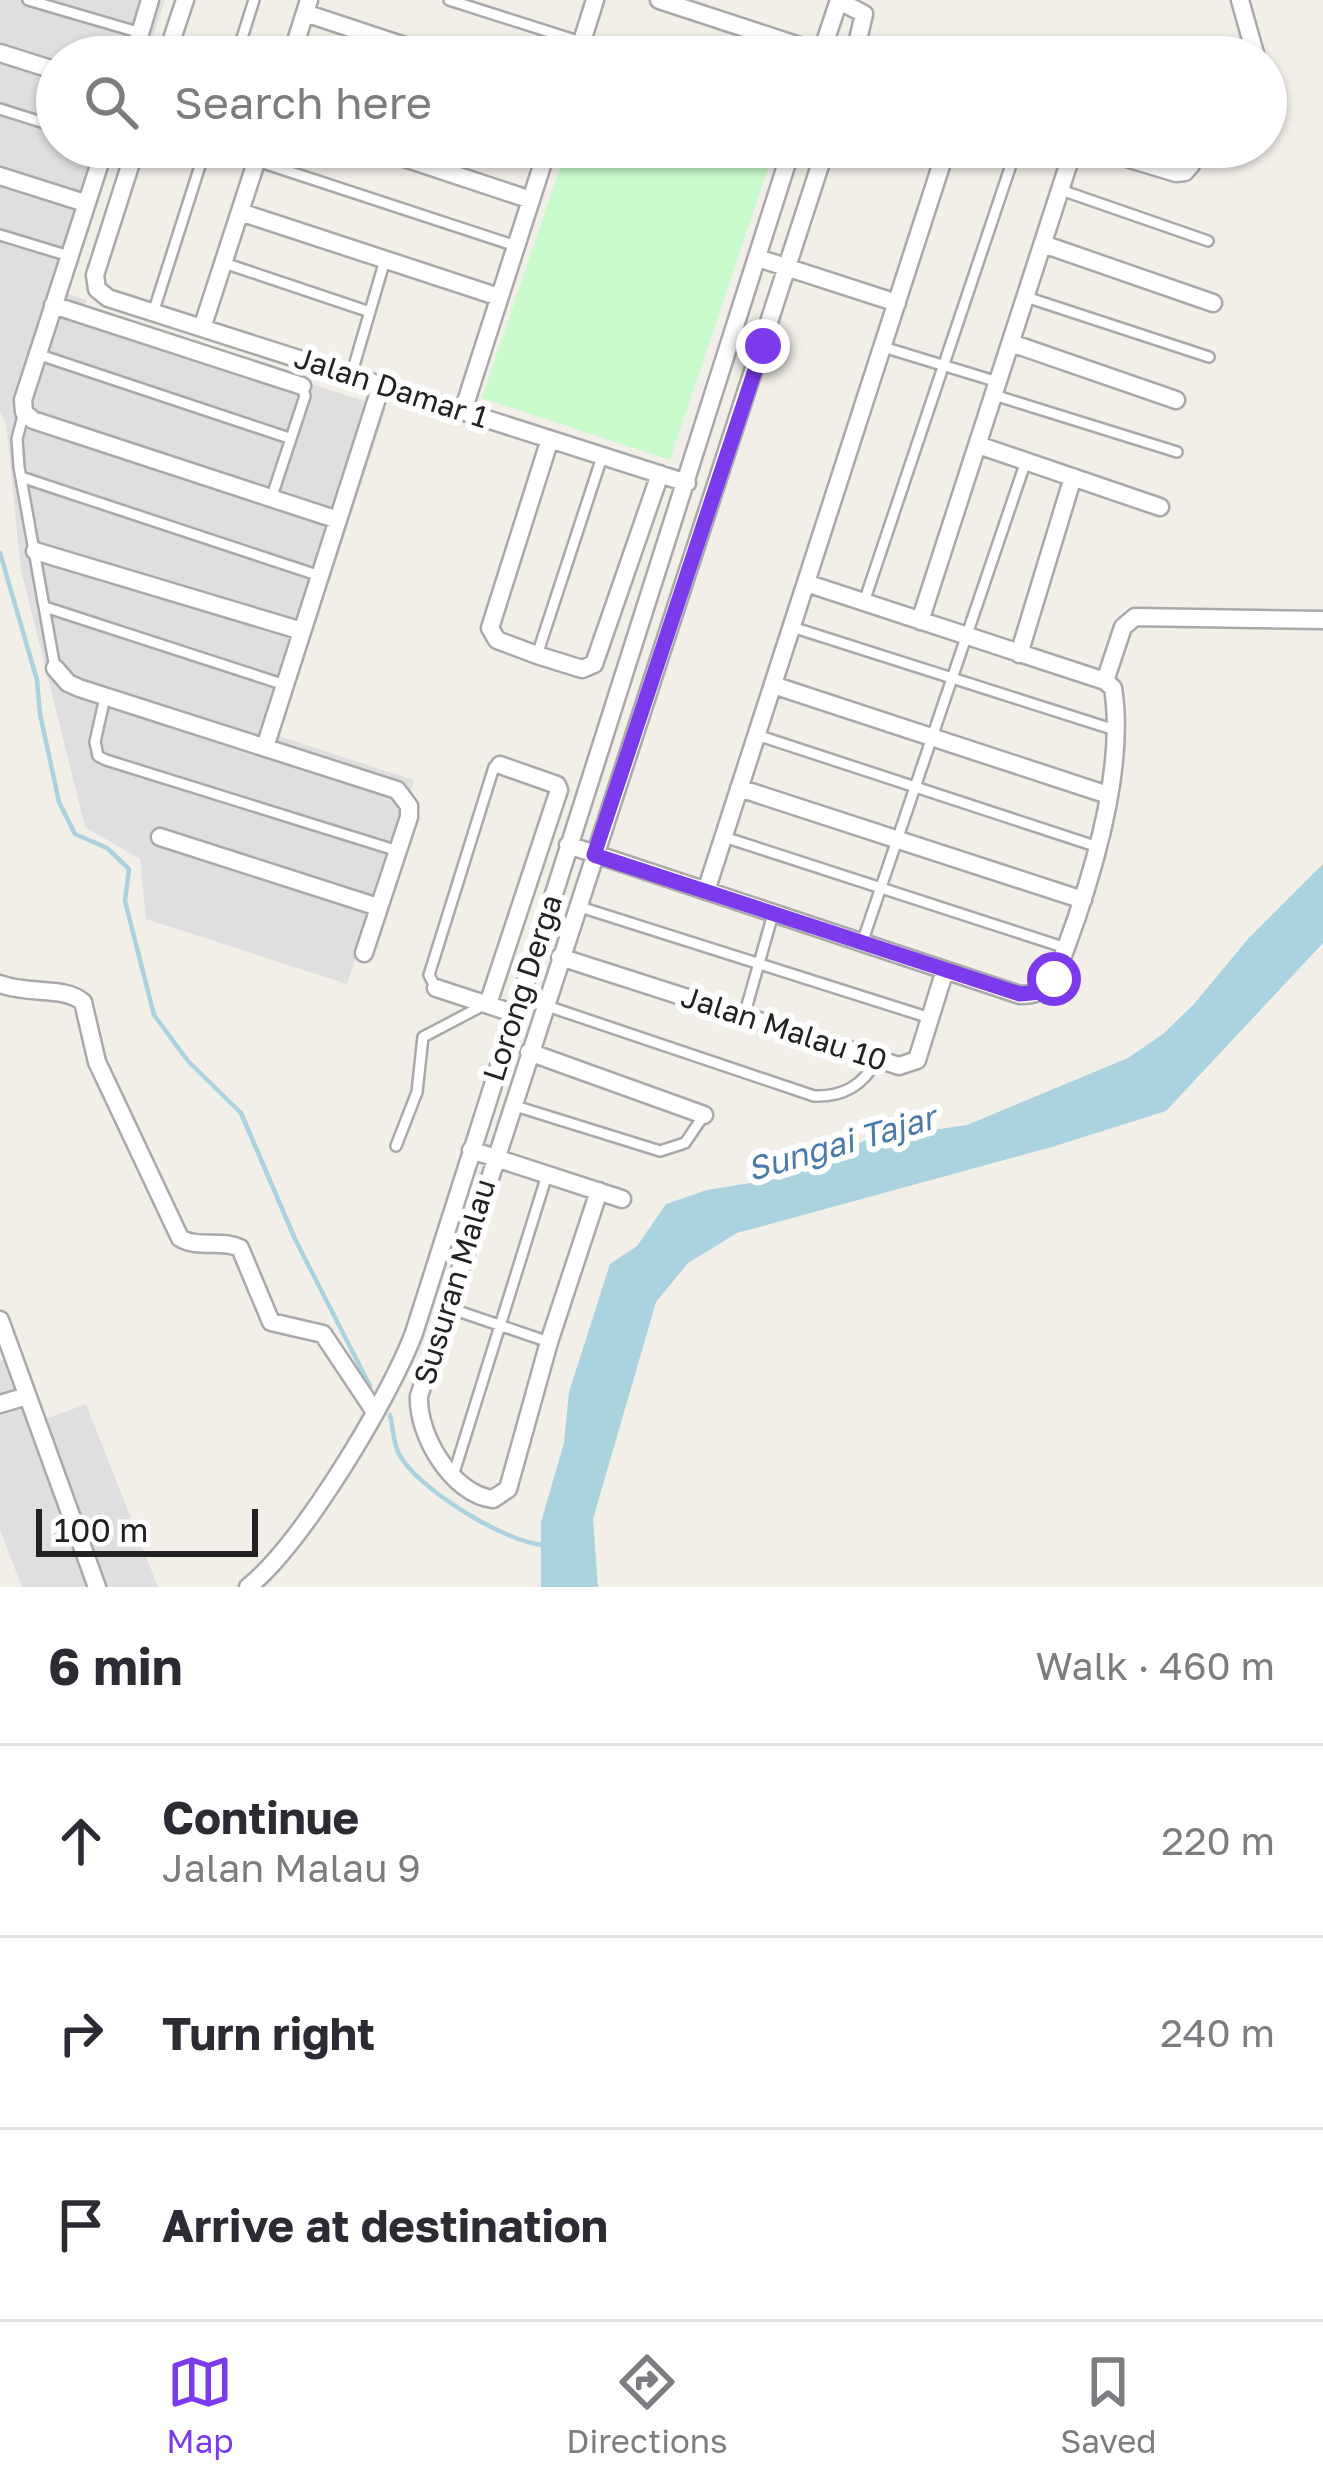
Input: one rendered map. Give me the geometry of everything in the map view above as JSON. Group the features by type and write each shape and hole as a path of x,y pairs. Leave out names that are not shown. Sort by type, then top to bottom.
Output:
{"street":[{"path":"140,36 150,0"},
{"path":"173,36 184,0"},
{"path":"584,36 596,0"},
{"path":"659,0 707,8 775,36"},
{"path":"1240,0 1250,36"},
{"path":"827,36 839,1 864,14 859,36"},
{"path":"298,36 307,6 384,36"},
{"path":"0,53 36,64"},
{"path":"98,168 23,400 24,412 33,420 338,520"},
{"name":"Jalan Damar 1","path":"129,168 96,266 97,289 108,298 687,483"},
{"path":"202,328 254,168"},
{"path":"434,168 531,200"},
{"path":"463,410 541,168"},
{"name":"Lorong Derga","path":"248,1587 282,1553 402,1365 786,168"},
{"name":"Susuran Malau","path":"453,1476 424,1430 418,1408 446,1307 820,168"},
{"path":"706,891 940,168"},
{"path":"920,621 1068,168"},
{"path":"1159,168 1176,173 1188,168"},
{"path":"0,176 85,203"},
{"path":"240,212 500,297"},
{"path":"1043,244 1213,303"},
{"path":"758,258 897,303"},
{"path":"53,305 302,386"},
{"path":"1011,343 1176,400"},
{"path":"265,747 381,386"},
{"path":"550,439 490,628 497,640 537,656 582,669 595,664 660,474"},
{"path":"977,445 1160,507"},
{"path":"1019,654 1073,477"},
{"path":"35,551 302,631"},
{"path":"568,845 1031,995 1054,979 1098,847 1115,730 1113,688 1105,681 806,583"},
{"path":"1105,681 1123,627 1135,617 1323,620"},
{"path":"55,668 68,683 105,697 398,790 409,806 364,953"},
{"path":"773,685 1108,795"},
{"path":"488,1004 559,790 557,785 500,765"},
{"path":"739,788 1083,899"},
{"path":"160,836 378,907"},
{"name":"Jalan Malau 10","path":"560,957 899,1066 912,1064 945,970"},
{"path":"0,984 29,993 68,992 83,1002 97,1062 180,1238 186,1243 240,1248 272,1322 323,1334 375,1412"},
{"path":"436,988 516,1014"},
{"path":"529,1052 704,1115"},
{"path":"471,1150 622,1198"},
{"path":"453,1476 485,1498 508,1490 549,1342 599,1191"},
{"path":"0,1320 97,1587"},
{"path":"0,1404 27,1396"}],"lane":[{"path":"28,0 141,33"},
{"path":"243,36 254,0"},
{"path":"449,0 545,36"},
{"path":"0,109 36,121"},
{"path":"153,313 199,168"},
{"path":"298,168 516,246"},
{"path":"864,602 1010,168"},
{"path":"1060,190 1208,241"},
{"path":"0,235 68,256"},
{"path":"351,376 385,260"},
{"path":"224,263 370,312"},
{"path":"1026,297 1209,357"},
{"path":"882,347 1177,452"},
{"path":"38,354 289,438"},
{"path":"271,499 305,396 302,386"},
{"path":"24,412 17,439 21,477 55,668"},
{"path":"537,656 602,457"},
{"path":"862,943 1026,461"},
{"path":"21,477 320,576"},
{"path":"44,607 285,686"},
{"path":"792,627 1115,730"},
{"path":"105,697 95,742 98,756 398,850"},
{"path":"757,735 1098,847"},
{"path":"436,988 429,975 435,954 472,827 494,766 500,765"},
{"path":"724,836 1066,948"},
{"path":"577,906 931,1018"},
{"path":"743,1016 773,914"},
{"path":"396,1146 417,1092 424,1036 488,1004"},
{"path":"545,1005 814,1096 854,1088 877,1060"},
{"path":"512,1105 660,1151 685,1143 704,1115"},
{"path":"453,1476 547,1175"},
{"path":"446,1307 549,1342"}],"shaded area":[{"path":"0,0 165,0 153,36 36,36 36,168 109,168 68,294 87,300 84,311 386,408 279,736 414,780 347,984 146,919 140,859 85,827 21,570 6,423 0,412"},
{"path":"20,1354 46,1419 86,1404 158,1587 22,1587 0,1530 0,1361"}],"green space":[{"path":"560,168 768,168 670,460 482,398"}],"water":[{"name":"Sungai Tajar","path":"1323,864 1323,943 1166,1111 737,1233 688,1263 656,1302 593,1519 598,1587 541,1587 541,1522 564,1443 569,1392 610,1264 637,1246 666,1204 707,1190 788,1177 866,1140 967,1125 1128,1058 1194,1004 1248,939"}],"waterway":[{"path":"0,553 37,680 59,802 75,834 107,848 129,869 125,901 154,1015 188,1061 241,1113 295,1239 370,1386"},
{"path":"390,1415 398,1452 422,1481 486,1524 545,1545"}],"route":[{"path":"763,346 594,855 1020,994 1041,992 1054,979"}]}
